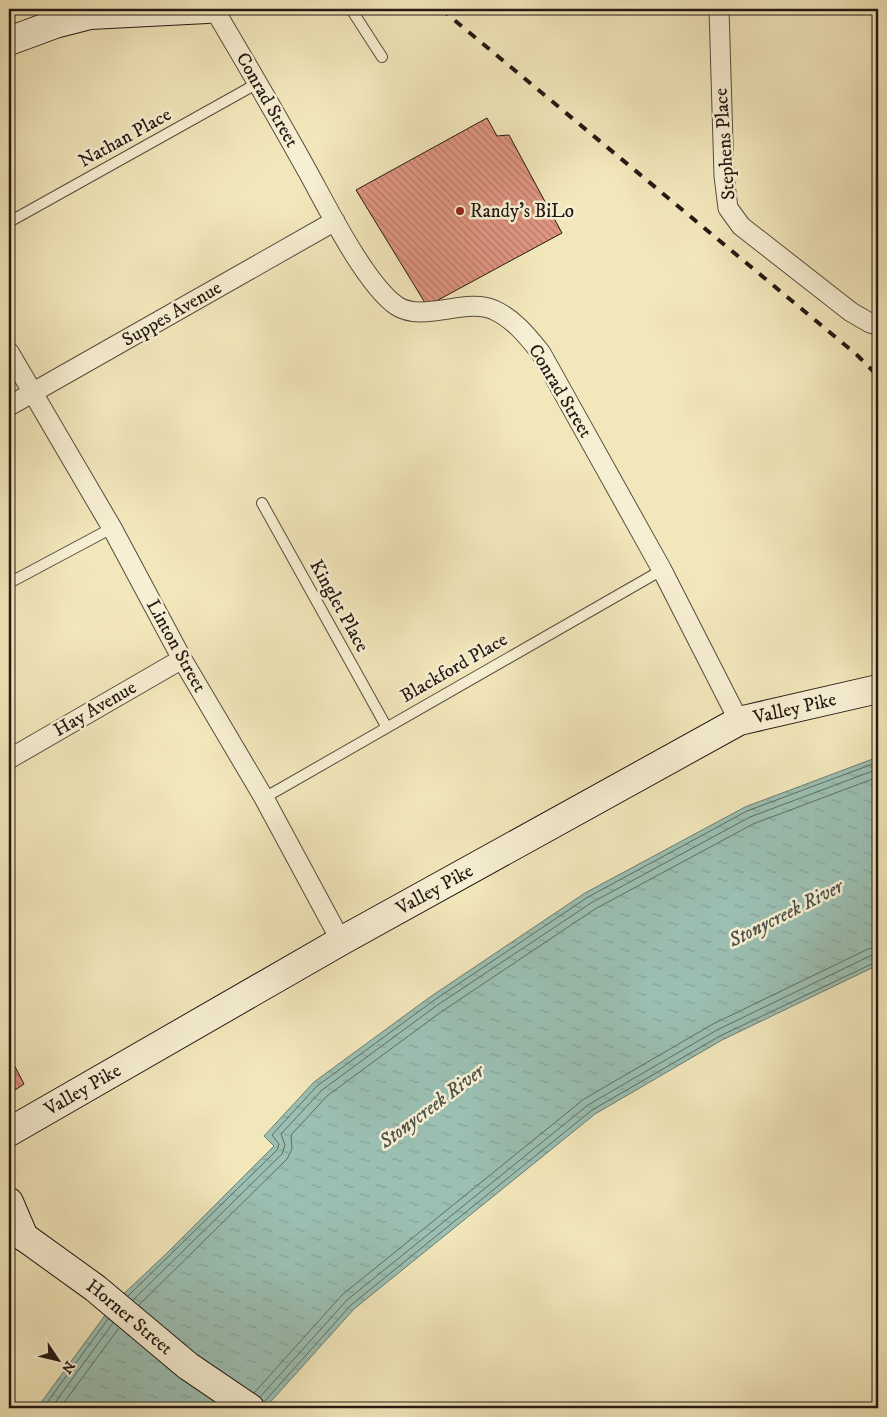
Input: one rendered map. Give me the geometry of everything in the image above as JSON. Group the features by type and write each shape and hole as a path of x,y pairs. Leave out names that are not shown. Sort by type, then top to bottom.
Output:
{"main road":[{"path":"9,41 55,24 90,15 207,9"},
{"name":"Valley Pike","path":"11,1136 341,941 740,721 878,689"},
{"path":"9,1202 16,1231"},
{"name":"Horner Street","path":"16,1231 96,1288 188,1366 250,1408"}],"street":[{"name":"Conrad Street","path":"214,9 335,221 366,271 397,306 420,312 477,308 492,309 521,330 542,353 662,570 740,721"},
{"name":"Stephens Place","path":"719,9 724,176 728,208 740,226 851,312 870,323 878,325"},
{"name":"Suppes Avenue","path":"9,406 335,221"},
{"name":"Linton Street","path":"9,352 31,394 112,528 182,659 264,798 341,941"},
{"name":"Hay Avenue","path":"9,759 182,659"}],"lane":[{"path":"351,9 382,56"},
{"name":"Nathan Place","path":"9,222 258,84"},
{"name":"Kinglet Place","path":"262,503 386,726"},
{"path":"9,583 112,528"},
{"name":"Blackford Place","path":"264,798 386,726 662,570"}],"water":[{"name":"Stonycreek River","path":"878,757 878,965 722,1040 595,1114 354,1309 265,1408 37,1408 114,1303 274,1146 264,1136 314,1082 430,997 585,893 745,807"}],"building":[{"name":"Randy's BiLo","path":"487,118 497,136 509,135 562,233 427,306 356,190"},
{"path":"9,1055 24,1084 9,1094"}],"railway":[{"path":"441,9 857,355 878,376"}],"place":[{"name":"Randy's BiLo","path":"460,211"}]}
